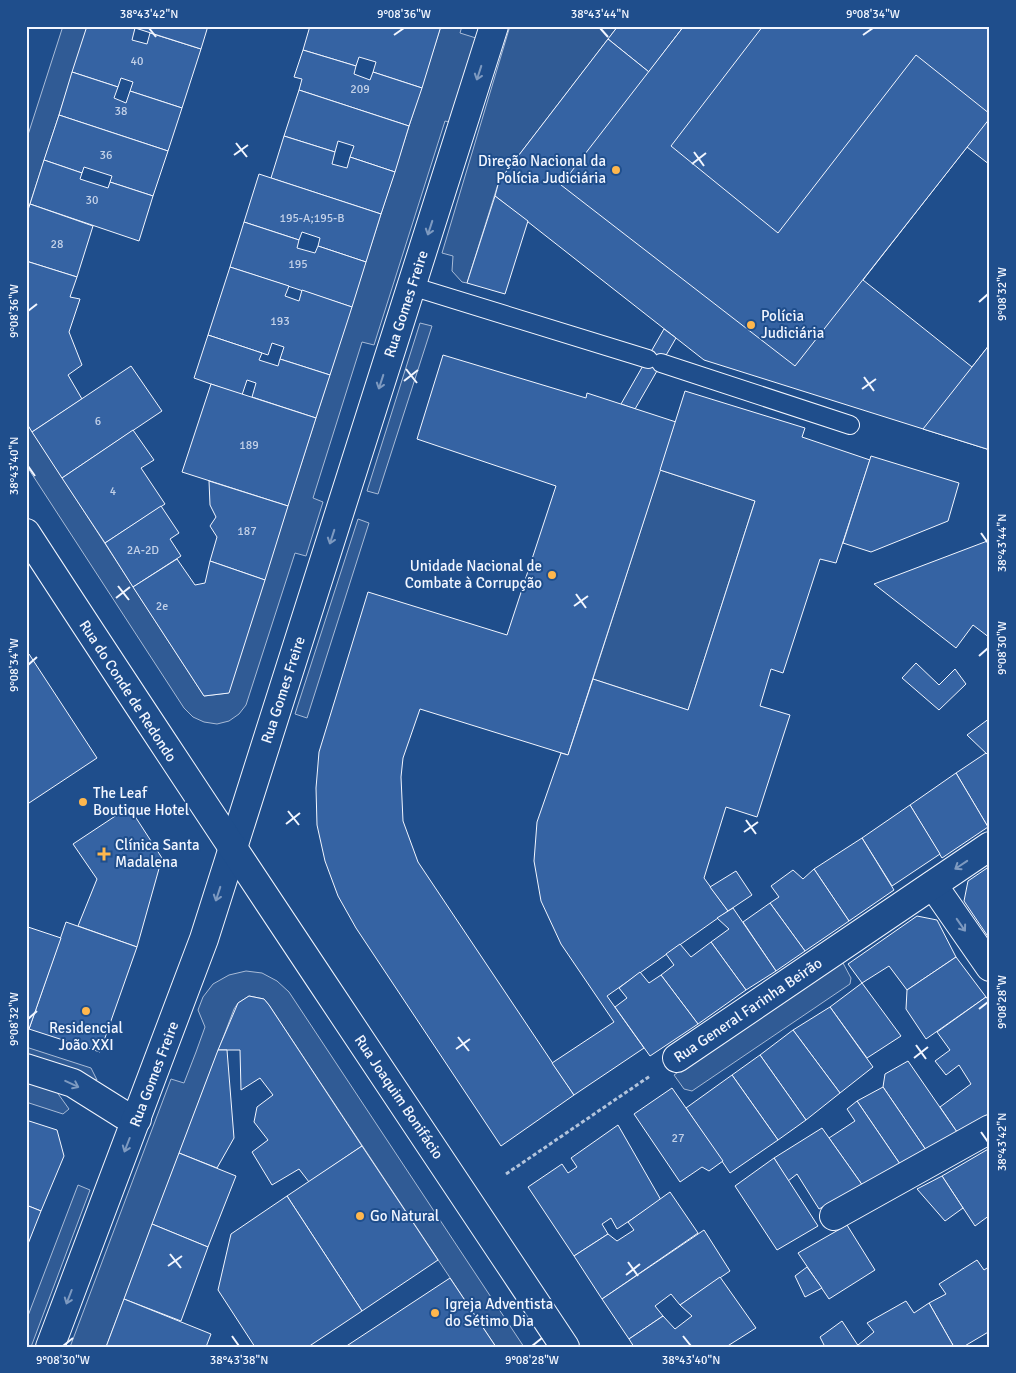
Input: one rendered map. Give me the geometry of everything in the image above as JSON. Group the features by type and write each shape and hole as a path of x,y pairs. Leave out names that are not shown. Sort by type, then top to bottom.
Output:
{"street":[{"name":"Rua Gomes Freire","path":"50,1347 194,968 234,848 494,26"},
{"name":"Rua do Conde de Redondo","path":"26,533 185,779 234,848"},
{"name":"Rua General Farinha Beirão","path":"677,1058 990,846"},
{"name":"Rua Joaquim Bonifácio","path":"234,848 565,1347"},
{"path":"933,885 990,967"},
{"path":"26,1068 73,1083 124,1114 137,1119"},
{"path":"834,1216 990,1129"}],"lane":[{"path":"411,286 654,361 850,425"}],"path":[{"name":"Rua General Farinha Beirão","path":"506,1174 677,1058"}],"shaded area":[{"path":"63,26 88,26 26,216 26,141"},
{"path":"441,26 462,26 460,33 476,38 449,122 445,121 374,345 362,342 313,498 323,502 306,556 295,553 246,705 239,714 229,721 217,724 204,722 193,717 184,708 26,465 26,422 204,696 228,693"},
{"path":"510,26 618,26 499,181 467,283 462,282 452,271 453,256 442,253"},
{"path":"420,323 432,326 378,494 367,491"},
{"path":"660,470 755,501 688,710 593,679"},
{"path":"358,519 369,523 307,718 295,714"},
{"path":"845,959 843,963 851,978 850,984 692,1091 684,1089 674,1075"},
{"path":"246,971 262,973 277,981 289,992 524,1347 496,1347 269,1005 264,999 249,996 238,1003 234,1009 106,1347 70,1347 171,1079 184,1083 196,1052 205,1027 198,1010 203,997 213,984 229,975"},
{"path":"26,1047 91,1068 97,1080 88,1079 26,1059"},
{"path":"26,1078 54,1088 69,1109 63,1114 26,1102"},
{"path":"78,1185 90,1190 31,1347 26,1347 26,1321"}],"building":[{"path":"87,26 129,26 135,28 132,40 147,44 150,33 201,49 182,108 130,91 133,82 121,78 118,87 72,72"},
{"path":"129,26 208,26 201,49"},
{"path":"310,26 441,26 422,88 373,72 376,62 359,57 356,66 303,50"},
{"path":"618,26 684,26 649,72 608,39"},
{"path":"684,26 990,26 990,165 967,147 863,280 972,367 990,344 990,450 704,360 495,196 499,181 608,39 649,72"},
{"path":"684,26 763,26 671,146 778,233 916,55 990,114 990,118 795,366 561,185"},
{"path":"303,50 356,66 354,74 370,80 373,72 422,88 409,126 299,90 302,79 294,77"},
{"path":"72,72 118,87 114,98 126,103 130,91 182,108 168,151 59,115"},
{"path":"299,90 409,126 395,172 350,157 354,146 338,141 335,152 284,136"},
{"path":"59,115 168,151 153,196 110,182 112,176 84,167 82,173 44,160"},
{"path":"284,136 335,152 332,164 347,168 350,157 395,172 381,214 271,178"},
{"path":"44,160 82,173 80,179 108,188 110,182 153,196 139,241 30,204"},
{"path":"259,174 381,214 366,262 318,246 320,238 302,232 299,240 244,222"},
{"path":"495,196 528,221 505,294 467,283"},
{"path":"30,204 93,226 77,277 26,261 26,216"},
{"path":"244,222 299,240 297,248 315,253 318,246 366,262 352,307 230,267"},
{"path":"26,261 77,277 70,297 80,299 69,332 82,365 68,375 82,399 32,432 26,422"},
{"path":"230,267 289,286 285,296 299,301 302,290 352,307 330,375 280,359 284,347 272,343 268,355 208,335"},
{"path":"664,329 676,338 635,409 621,404"},
{"path":"208,335 262,353 259,360 278,366 280,359 330,375 316,418 252,397 256,383 247,380 242,395 194,378"},
{"path":"990,344 990,450 923,429 972,367"},
{"path":"443,355 586,398 587,393 676,422 568,755 420,709 403,758 401,777 403,821 418,862 574,1095 501,1146 356,928 338,896 325,861 317,825 316,788 319,752 368,592 507,635 556,486 417,439"},
{"path":"131,366 162,411 62,478 32,432"},
{"path":"211,384 316,418 288,506 182,472"},
{"path":"685,391 805,428 802,437 870,460 836,563 820,559 783,673 771,669 760,706 790,715 757,817 726,807 704,878 728,911 607,996 644,1048 574,1095 552,1063 614,1022 561,944 541,901 534,861 537,822 561,753 568,755 593,679 688,710 755,501 660,470"},
{"path":"133,430 154,460 141,468 165,504 105,543 62,478"},
{"path":"871,456 959,483 948,521 871,552 843,543"},
{"path":"209,481 288,506 265,580 210,561 217,537 210,526 216,517 210,505"},
{"path":"161,506 179,533 170,539 181,556 133,587 105,543"},
{"path":"990,540 990,638 973,625 956,648 874,584"},
{"path":"177,559 195,585 205,583 210,561 265,580 229,693 204,696 133,587"},
{"path":"29,654 97,758 26,805 26,655"},
{"path":"916,663 939,685 955,669 966,684 939,710 902,678"},
{"path":"990,718 990,757 967,735"},
{"path":"986,753 990,757 988,827 956,773"},
{"path":"956,773 988,827 942,858 910,805"},
{"path":"910,805 940,854 892,886 862,838"},
{"path":"129,807 162,858 137,947 78,926 97,879 73,844"},
{"path":"862,838 894,890 849,921 814,869"},
{"path":"990,866 989,938 964,901 968,881"},
{"path":"814,869 849,921 805,951 770,903 779,897 771,886 793,870 803,879"},
{"path":"736,871 752,895 728,911 710,887"},
{"path":"770,903 805,951 776,971 743,922"},
{"path":"733,908 776,971 746,990 711,942 729,929 717,918"},
{"path":"917,916 937,920 956,957 907,990 889,966 862,983 848,964"},
{"path":"66,922 137,947 100,1052 29,1029"},
{"path":"28,927 61,938 29,1029 26,1028 26,933"},
{"path":"711,942 746,990 698,1024 661,975 674,965 666,954 680,944 691,957"},
{"path":"956,957 986,997 926,1039 906,1009 907,990"},
{"path":"640,972 649,983 661,975 698,1024 650,1056 615,1007 627,998 619,988"},
{"path":"862,983 901,1036 867,1058 830,1007"},
{"path":"249,996 264,999 269,1005 362,1146 309,1182 299,1169 272,1185 252,1152 268,1140 254,1122 257,1107 273,1095 260,1078 241,1090 240,1050 218,1050 238,1003"},
{"path":"986,997 990,1002 990,1114 957,1132 940,1107 971,1084 959,1065 946,1075 935,1061 950,1050 937,1032"},
{"path":"830,1007 873,1067 840,1093 793,1030"},
{"path":"793,1030 840,1093 806,1120 760,1055"},
{"path":"218,1050 227,1050 234,1138 217,1168 179,1153"},
{"path":"760,1055 806,1120 778,1140 732,1075"},
{"path":"908,1061 957,1132 926,1150 883,1087 885,1074"},
{"path":"732,1075 778,1140 730,1173 686,1108"},
{"path":"883,1087 926,1150 900,1164 857,1101"},
{"path":"672,1088 723,1161 709,1171 702,1167 680,1182 634,1114"},
{"path":"857,1101 900,1164 863,1186 829,1138 855,1121 847,1109"},
{"path":"26,1120 57,1130 64,1156 41,1211 26,1205"},
{"path":"618,1125 661,1200 617,1229 611,1218 602,1224 608,1234 574,1256 528,1187 562,1164 568,1173 577,1167 571,1158"},
{"path":"822,1128 863,1186 819,1209 797,1174 788,1181 774,1158"},
{"path":"362,1146 438,1260 362,1311 287,1196"},
{"path":"990,1148 990,1215 975,1226 942,1176"},
{"path":"179,1153 236,1176 208,1247 152,1224"},
{"path":"774,1158 818,1226 777,1250 735,1186"},
{"path":"942,1176 963,1208 945,1221 917,1189"},
{"path":"670,1192 698,1233 602,1299 574,1256 608,1234 617,1241 634,1230 628,1222"},
{"path":"287,1196 362,1311 308,1347 255,1347 218,1290 231,1234"},
{"path":"26,1205 41,1211 26,1249"},
{"path":"152,1224 208,1247 181,1321 124,1299"},
{"path":"847,1225 875,1270 829,1299 798,1253"},
{"path":"704,1230 730,1271 680,1305 671,1294 655,1306 663,1316 629,1339 602,1299"},
{"path":"977,1260 984,1270 990,1266 990,1331 963,1347 954,1347 929,1303 946,1294 939,1284"},
{"path":"807,1267 822,1288 805,1297 795,1276"},
{"path":"720,1277 756,1328 726,1347 634,1347 629,1339 663,1316 675,1329 692,1316 680,1305"},
{"name":"Igreja Adventista do Sétimo Dia","path":"450,1278 496,1347 345,1347"},
{"path":"124,1299 211,1334 206,1347 106,1347"},
{"path":"906,1301 914,1313 929,1303 954,1347 859,1347 858,1345 874,1332 867,1323"},
{"path":"842,1321 859,1347 825,1347 820,1337"}],"place":[{"name":"Direção Nacional da Polícia Judiciária","path":"616,170"},
{"name":"Polícia Judiciária","path":"751,325"},
{"name":"Unidade Nacional de Combate à Corrupção","path":"552,575"},
{"name":"The Leaf Boutique Hotel","path":"83,802"},
{"name":"Clínica Santa Madalena","path":"104,854"},
{"name":"Residencial João XXI","path":"86,1011"},
{"name":"Go Natural","path":"360,1216"},
{"name":"Igreja Adventista do Sétimo Dia","path":"435,1313"}]}
